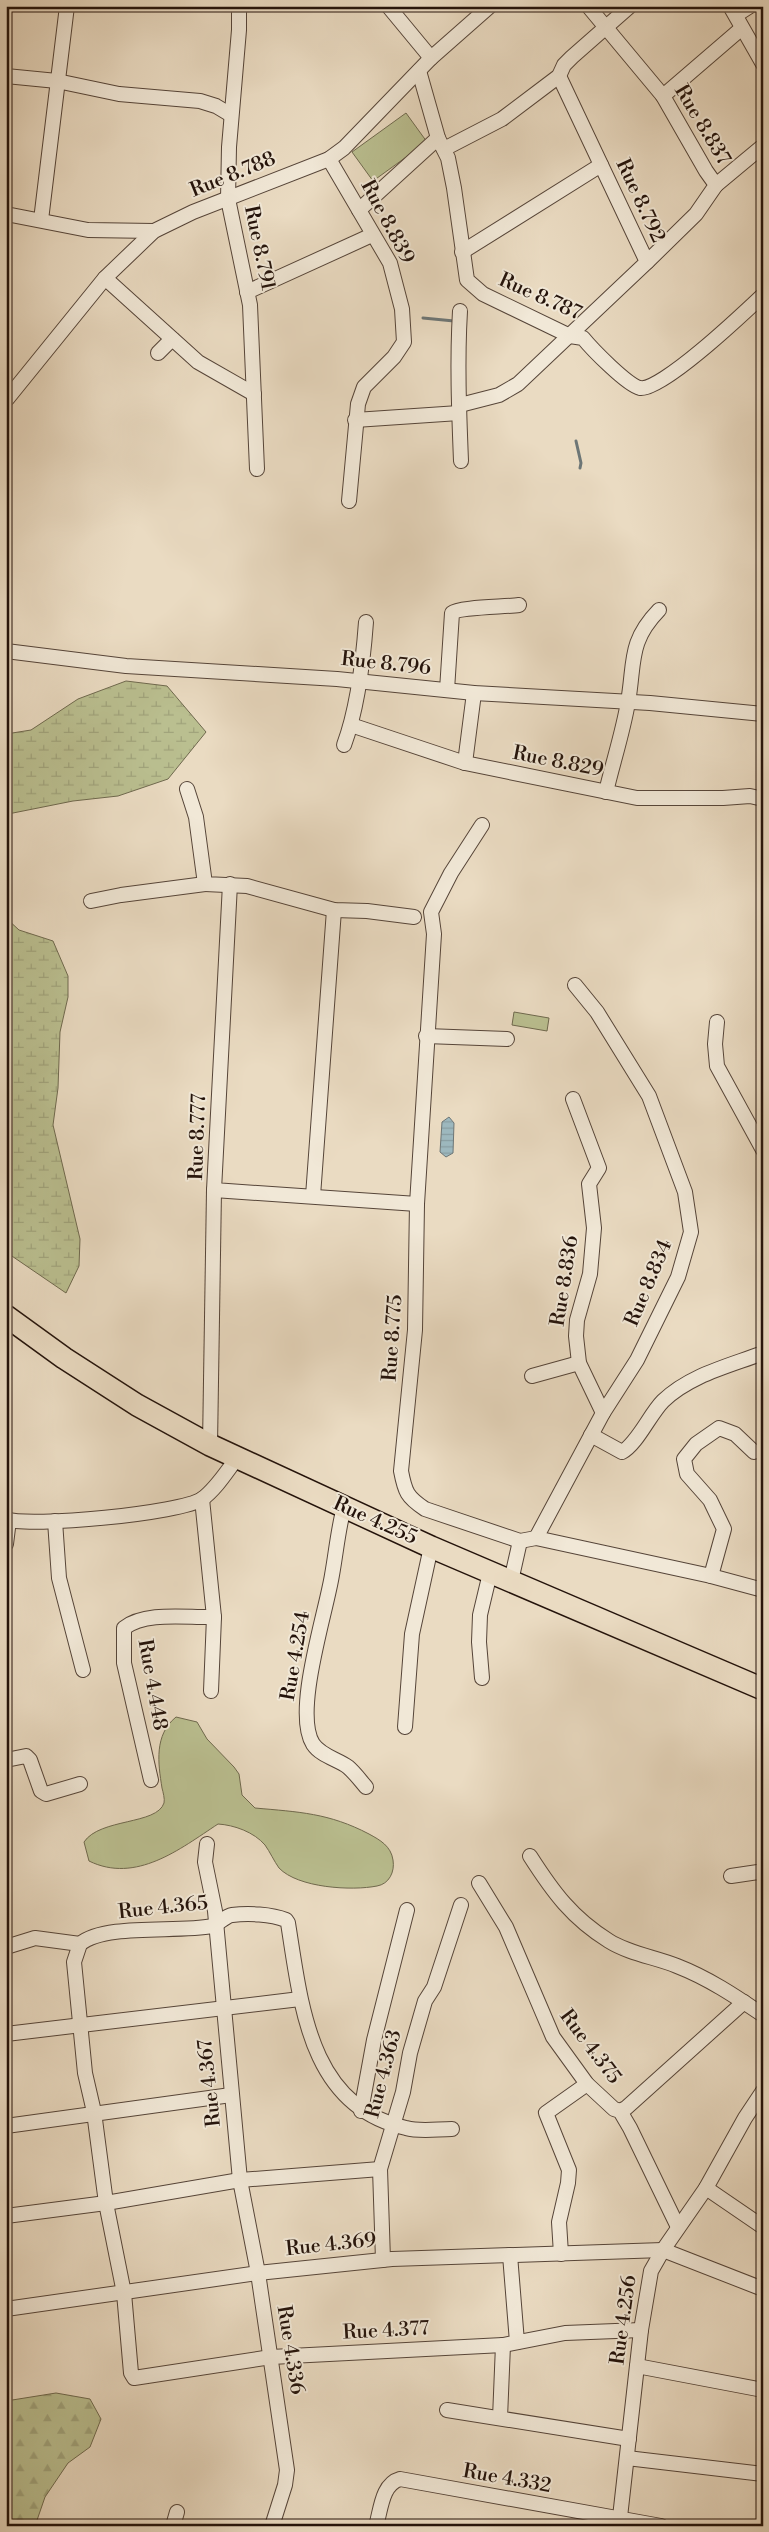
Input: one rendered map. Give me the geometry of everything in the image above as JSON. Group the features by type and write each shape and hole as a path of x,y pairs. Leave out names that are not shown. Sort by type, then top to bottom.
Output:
{"highway":[{"name":"Rue 4.255","path":"6,1316 64,1358 137,1405 210,1445 431,1547 763,1689"}],"street":[{"path":"41,220 66,6"},
{"name":"Rue 8.791","path":"239,6 239,30 231,115 228,199 247,292 258,469"},
{"path":"388,6 431,58"},
{"name":"Rue 8.788","path":"6,399 105,278 154,231 193,212 329,159 344,148 431,58 490,6"},
{"name":"Rue 8.837","path":"588,6 663,96 716,185 696,214 647,262"},
{"path":"359,210 441,144 502,119 559,76 564,65 572,57 630,6"},
{"path":"663,96 736,16 750,6"},
{"path":"736,16 763,64"},
{"name":"Rue 8.787","path":"419,71 454,188 462,252 469,284 483,294 570,336 583,338 628,383 641,388 652,386 667,377 742,316 763,295"},
{"path":"6,76 56,81 119,94 200,101 216,106 231,115"},
{"name":"Rue 8.792","path":"355,420 460,409 499,395 518,384 647,262 559,76"},
{"path":"716,185 763,146"},
{"name":"Rue 8.839","path":"329,159 372,235 390,262 402,309 404,342 394,357 364,387 355,420 349,501"},
{"path":"462,252 601,165"},
{"path":"6,214 97,231 154,231"},
{"path":"247,292 372,235"},
{"path":"105,278 198,362 254,394"},
{"path":"460,311 457,368 461,461"},
{"path":"158,353 172,339"},
{"path":"446,690 452,613 462,608 498,608 519,605"},
{"path":"606,792 628,703 637,642 645,624 659,610"},
{"path":"344,745 352,724 358,681 363,663 366,622"},
{"name":"Rue 8.796","path":"6,651 126,666 358,681 474,693 763,714"},
{"path":"465,763 474,693"},
{"name":"Rue 8.829","path":"352,724 465,763 606,792 647,799 750,796 763,799"},
{"path":"187,789 196,817 205,884"},
{"name":"Rue 8.775","path":"482,826 452,873 431,912 434,934 426,1036 417,1204 415,1330 402,1471 404,1491 413,1502 425,1509 520,1541 536,1538 711,1576 763,1590"},
{"path":"91,901 121,894 205,884 230,884 271,892 334,910 366,911 414,917"},
{"name":"Rue 8.777","path":"230,884 214,1190 417,1204"},
{"path":"313,1196 334,910"},
{"name":"Rue 8.834","path":"536,1538 603,1413 637,1360 678,1277 691,1232 685,1192 649,1096 597,1012 575,985"},
{"path":"717,1022 715,1044 717,1066 763,1150"},
{"path":"426,1036 507,1039"},
{"name":"Rue 8.836","path":"572,1098 599,1168 589,1184 594,1228 590,1274 576,1320 579,1363 603,1413"},
{"path":"210,1445 214,1190"},
{"path":"591,1435 622,1452 661,1403 674,1391 694,1379 763,1353"},
{"path":"532,1376 579,1363"},
{"path":"711,1576 724,1530 710,1500 687,1474 684,1459 696,1444 719,1428 735,1434 754,1452"},
{"path":"6,1544 8,1520 56,1521 114,1517 188,1506 202,1499 237,1458"},
{"path":"202,1499 214,1617 211,1692"},
{"name":"Rue 4.254","path":"344,1507 332,1576 309,1683 306,1714 308,1734 314,1746 323,1754 348,1767 366,1787"},
{"path":"56,1521 59,1578 83,1670"},
{"path":"511,1581 520,1541"},
{"path":"405,1727 412,1634 431,1547"},
{"path":"482,1678 479,1642 480,1615 490,1573"},
{"name":"Rue 4.448","path":"151,1780 124,1663 124,1628 131,1622 143,1618 214,1617"},
{"path":"6,1760 26,1756 30,1760 41,1791 46,1794 80,1784"},
{"name":"Rue 4.367","path":"208,1844 206,1862 213,1896 240,2180"},
{"path":"530,1856 552,1892 609,1941 623,1949 677,1966 724,1988 763,2015"},
{"path":"732,1876 758,1872 763,1875"},
{"name":"Rue 4.375","path":"479,1883 506,1927 553,2037 587,2084 614,2109 620,2111 678,2227"},
{"name":"Rue 4.363","path":"383,2260 380,2169 391,2125 403,2092 410,2053 425,2001 434,1987 461,1905"},
{"path":"362,2111 374,2040 407,1910"},
{"name":"Rue 4.365","path":"80,1944 96,1935 215,1926 231,1915 261,1915 286,1920 305,2022 324,2067 343,2093 362,2111 391,2125 408,2129 452,2129"},
{"path":"6,1947 35,1938 80,1944 74,1962 85,2073 94,2112 106,2204 124,2293"},
{"path":"6,2034 80,2027 300,1999"},
{"path":"620,2111 626,2108 744,2002"},
{"path":"561,2254 559,2222 569,2170 546,2113 587,2084"},
{"name":"Rue 4.256","path":"619,2523 641,2330 651,2271 678,2227 706,2188 745,2118 763,2091"},
{"path":"6,2126 94,2112 231,2095"},
{"path":"6,2216 106,2204 240,2180 380,2169"},
{"name":"Rue 4.336","path":"240,2180 258,2273 287,2470 285,2484 272,2526"},
{"path":"706,2188 763,2227"},
{"path":"663,2250 763,2289"},
{"name":"Rue 4.369","path":"6,2309 258,2273 383,2260 663,2250"},
{"path":"500,2418 510,2343 510,2255"},
{"name":"Rue 4.377","path":"124,2293 131,2373 134,2378 271,2357 510,2343 565,2333 641,2330"},
{"path":"637,2366 763,2390"},
{"path":"447,2410 629,2439"},
{"path":"627,2458 763,2474"},
{"name":"Rue 4.332","path":"376,2526 387,2487 393,2481 400,2479 619,2523 661,2526"}],"green space":[{"path":"406,113 427,142 373,181 352,152"},
{"path":"126,681 167,686 206,732 168,779 118,796 73,801 8,814 6,817 6,734 31,730 78,699"},
{"path":"6,918 19,930 53,941 68,976 68,997 60,1032 58,1088 53,1125 80,1239 79,1266 66,1293 6,1252 6,1189 9,1180 6,1131"},
{"path":"514,1012 549,1018 547,1031 512,1025"},
{"path":"176,1717 197,1722 207,1739 239,1774 242,1795 255,1808 300,1812 327,1818 354,1827 381,1841 390,1851 393,1860 392,1873 388,1880 377,1886 340,1888 299,1880 279,1868 265,1845 255,1836 231,1826 218,1824 173,1853 140,1866 124,1868 106,1867 89,1861 84,1842 92,1834 114,1825 151,1815 159,1810 164,1803 159,1769 159,1750 164,1732"},
{"path":"56,2393 90,2399 101,2419 90,2447 68,2463 45,2497 35,2526 6,2526 6,2401"}],"water":[{"path":"449,1117 454,1123 453,1153 446,1157 440,1152 442,1122"}],"waterway":[{"path":"423,318 454,321"},
{"path":"576,441 581,463 580,468"}]}
